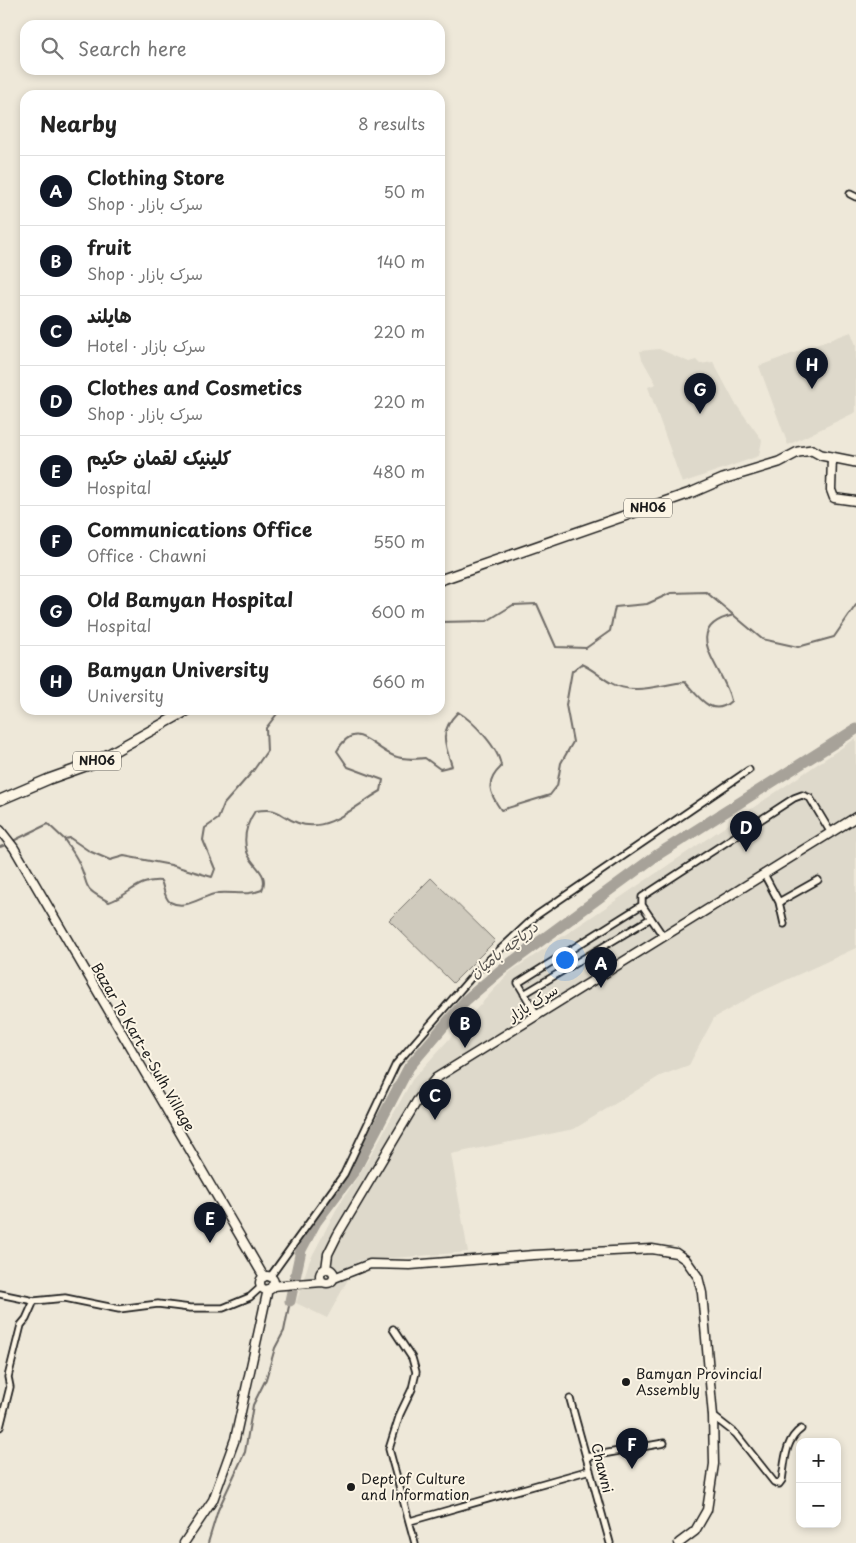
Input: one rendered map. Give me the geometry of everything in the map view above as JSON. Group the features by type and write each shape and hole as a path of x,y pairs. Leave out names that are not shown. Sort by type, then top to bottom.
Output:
{"main road":[{"name":"NH06","path":"445,578 684,495 723,479 779,462 798,452 812,450 856,462"},
{"path":"832,457 831,490 834,498 856,501"},
{"name":"NH06","path":"0,800 49,779 91,764 143,737 180,715"},
{"name":"سرک بازار","path":"326,1269 328,1254 338,1234 424,1090 436,1078 856,816"},
{"name":"Bazar To Kart-e-Sulh Village","path":"0,830 14,848 268,1283"},
{"path":"184,1543 213,1500 235,1439 268,1283 320,1279 329,1284 334,1278 370,1264 410,1265 652,1249 676,1253 692,1267 702,1294 714,1416 714,1464 707,1510 695,1531 680,1543"},
{"path":"320,1279 322,1271 326,1269 332,1272 334,1278"}],"street":[{"path":"850,194 856,198"},
{"path":"0,1294 34,1301 65,1298 119,1309 158,1304 190,1308 223,1308 250,1297 268,1283 344,1174 396,1064 475,973 537,915 749,770"},
{"path":"663,936 642,905 642,897 802,795 810,798 831,833"},
{"path":"764,874 779,902 784,924"},
{"path":"779,902 818,880"},
{"path":"537,1015 518,983 642,905"},
{"path":"524,994 651,918"},
{"path":"0,1427 10,1387 8,1377 21,1325 26,1319 34,1301"},
{"path":"394,1329 412,1358 416,1372 412,1389 400,1414 389,1448 415,1543"},
{"name":"Chawni","path":"570,1399 610,1543"},
{"path":"714,1416 736,1434 774,1482 779,1484 782,1480 789,1442 792,1435 801,1429"},
{"path":"586,1457 664,1443"},
{"path":"410,1521 590,1470"}],"shaded area":[{"path":"851,332 856,345 856,412 788,445 759,366"},
{"path":"659,349 689,362 696,360 700,364 713,362 735,403 762,440 759,456 682,483 648,387 656,384 642,359 640,351"},
{"path":"856,738 856,948 754,995 714,1018 689,1065 660,1076 574,1129 451,1154 468,1252 358,1261 327,1318 296,1303 309,1262 336,1210 371,1155 412,1080 510,972"},
{"path":"431,878 495,941 453,983 389,920"}],"waterway":[{"path":"445,622 487,621 513,605 537,604 556,647 586,648 610,631 615,607 647,604 671,593 706,592 762,639 798,647 834,637 856,605"},
{"path":"64,839 83,871 89,889 109,902 146,882 153,881 161,881 166,898 170,902 182,905 213,894 257,892 262,890 264,879 249,857 245,841 248,826 255,811 270,810 278,812 298,823 320,824 342,816 381,791 383,780 348,767 337,751 344,741 351,736 364,738 398,757 410,759 425,758 440,769 452,766 445,738 448,725 458,712 485,736 496,752 501,767 496,772 490,788 501,810 550,795 557,786 561,763 573,742 566,705 572,671 581,664 611,683 629,689 685,682 706,704 718,708 724,706 731,701 714,664 706,640 708,630 717,621 734,615"},
{"path":"15,840 48,824 64,839 70,838 89,851 110,860 124,856 171,865 212,877 215,869 203,840 205,828 218,819 224,804 253,771 267,751 266,728 276,715"},
{"name":"دریاچه بامیان","path":"290,1301 301,1250 316,1222 355,1170 409,1067 466,1000 501,970 657,855 856,729"},
{"path":"0,847 6,845"},
{"path":"208,1543 218,1510 245,1452 253,1405 266,1379 275,1348 284,1331 290,1301"}],"place":[{"name":"Bamyan University","path":"812,389"},
{"name":"Old Bamyan Hospital","path":"700,414"},
{"name":"Clothes and Cosmetics","path":"746,852"},
{"name":"Clothing Store","path":"601,988"},
{"name":"fruit","path":"465,1048"},
{"name":"هایلند","path":"435,1120"},
{"name":"کلینیک لقمان حکیم","path":"210,1243"},
{"name":"Bamyan Provincial Assembly","path":"626,1382"},
{"name":"Communications Office","path":"632,1469"},
{"name":"Dept of Culture and Information","path":"351,1487"}]}
